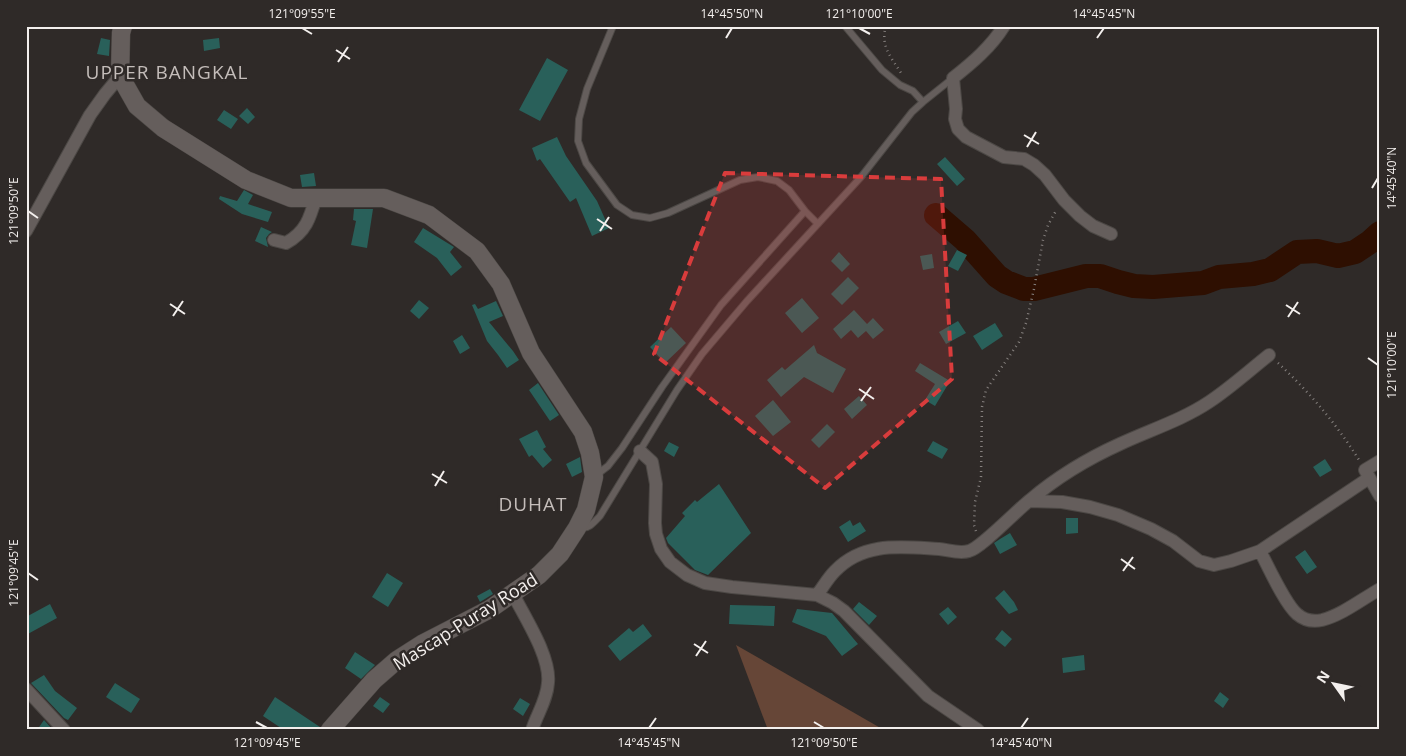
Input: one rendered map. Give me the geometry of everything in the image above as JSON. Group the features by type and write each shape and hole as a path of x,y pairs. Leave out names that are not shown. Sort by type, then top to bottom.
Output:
{"street":[{"path":"26,231 90,115 120,76 121,33 123,26"},
{"path":"1004,26 998,36 953,78 956,108 954,119 958,129 966,137 1004,158 1024,160 1034,166 1045,175 1064,200 1093,226 1112,234"},
{"name":"Mascap-Puray Road","path":"120,76 137,106 163,128 246,180 291,198 384,198 429,215 477,251 501,284 531,353 582,432 590,453 594,477 586,510 560,554 539,575 490,609 397,660 374,680 330,730"},
{"path":"274,240 286,243 301,233 311,214 316,198"},
{"path":"817,595 836,570 852,558 866,551 885,547 942,549 958,552 970,551 1050,484 1118,445 1177,419 1209,402 1269,355"},
{"path":"640,451 652,462 656,484 656,534 661,549 670,562 687,575 705,583 732,588 817,595 833,603 928,696 978,730"},
{"path":"1029,501 1062,502 1118,515 1173,541 1200,561 1214,565 1260,551 1367,474 1380,461"},
{"path":"1367,474 1380,496"},
{"path":"1260,551 1287,602 1295,613 1305,620 1320,621 1380,589"},
{"path":"512,594 545,656 549,681 545,698 532,730"},
{"path":"26,689 64,730"}],"lane":[{"path":"613,26 587,89 579,119 578,141 586,163 616,205 632,215 650,218 740,180 758,177 777,181 789,190 818,224"},
{"path":"845,26 882,70 900,85 913,91 923,102"},
{"path":"577,528 585,528 592,525 600,516 677,390 702,354 747,301 861,177 912,112 953,78"},
{"path":"594,477 608,466 622,448 662,387 721,305 805,211"}],"path":[{"path":"886,26 883,35 885,47 913,91"},
{"path":"980,544 974,525 975,502 981,477 982,407 986,390 1019,342 1034,290 1043,240 1055,211 1064,200"},
{"path":"1269,355 1296,379 1324,409 1367,474"}],"highlighted area":[{"path":"725,173 941,179 952,379 825,488 654,354"}],"shaded area":[{"path":"736,645 884,730 768,730"}],"building":[{"path":"101,38 110,40 109,56 97,54"},
{"path":"219,38 220,48 204,51 203,40"},
{"path":"547,58 568,70 540,121 519,110"},
{"path":"247,108 255,117 248,124 239,116"},
{"path":"224,110 238,119 231,129 217,120"},
{"path":"557,137 566,156 597,201 609,228 592,236 576,198 570,202 540,159 537,161 532,148"},
{"path":"945,157 965,179 957,186 937,164"},
{"path":"314,173 316,186 302,187 300,175"},
{"path":"244,190 253,195 248,204 272,212 268,222 242,214 219,199 220,196 237,201"},
{"path":"354,209 373,209 367,248 351,245 356,221 353,220"},
{"path":"261,227 272,232 266,238 268,247 255,241"},
{"path":"423,228 454,247 450,252 462,267 451,276 437,258 414,242"},
{"path":"957,250 967,255 958,271 948,266"},
{"path":"839,252 850,264 842,272 831,261"},
{"path":"932,254 934,268 923,270 920,256"},
{"path":"848,277 859,288 842,305 831,294"},
{"path":"802,298 819,318 802,333 785,313"},
{"path":"419,300 429,308 419,319 410,311"},
{"path":"496,301 503,316 489,322 519,360 507,368 487,341 472,305 475,304 478,309"},
{"path":"854,310 867,324 873,318 884,330 873,339 866,331 858,338 851,330 841,339 833,329"},
{"path":"958,321 966,333 946,344 939,332"},
{"path":"995,323 1003,336 982,350 973,336"},
{"path":"671,327 686,343 665,363 650,347"},
{"path":"462,335 470,348 460,354 453,341"},
{"path":"814,345 817,353 846,369 833,393 804,377 781,397 767,380 782,367 785,370"},
{"path":"920,363 950,381 935,406 925,400 935,384 915,371"},
{"path":"538,383 559,415 550,421 529,390"},
{"path":"859,396 867,405 852,419 844,409"},
{"path":"773,400 791,422 773,436 755,416"},
{"path":"827,424 835,432 819,448 811,440"},
{"path":"537,430 546,447 543,449 552,460 543,468 532,455 529,457 519,439"},
{"path":"933,441 948,449 942,459 927,451"},
{"path":"669,442 679,447 674,457 664,451"},
{"path":"580,457 582,472 572,477 566,464"},
{"path":"1325,459 1332,470 1320,477 1313,467"},
{"path":"719,484 751,533 708,575 695,570 668,543 666,538 685,516 682,513 695,500 697,502"},
{"path":"1066,518 1078,518 1078,533 1066,534"},
{"path":"850,520 853,526 860,522 866,531 848,542 839,527"},
{"path":"1010,533 1017,545 1000,554 994,543"},
{"path":"1305,550 1317,567 1307,574 1295,557"},
{"path":"387,573 403,583 388,607 372,597"},
{"path":"490,589 493,594 480,602 477,596"},
{"path":"1004,590 1018,610 1009,614 995,598"},
{"path":"859,602 877,616 869,625 853,609"},
{"path":"50,604 57,618 26,635 26,617"},
{"path":"730,605 775,606 774,626 729,624"},
{"path":"948,607 957,617 948,625 939,614"},
{"path":"797,609 832,613 858,644 842,656 826,636 792,622"},
{"path":"643,624 652,636 620,661 608,646 629,628 633,632"},
{"path":"1002,630 1012,639 1005,647 995,639"},
{"path":"355,652 375,665 361,679 345,668"},
{"path":"1084,655 1085,670 1063,673 1062,658"},
{"path":"44,675 55,691 77,708 68,720 31,683"},
{"path":"115,683 140,699 131,713 106,697"},
{"path":"1220,692 1229,699 1223,708 1214,701"},
{"path":"275,697 320,727 320,730 284,730 263,716"},
{"path":"380,697 390,704 383,713 373,706"},
{"path":"520,698 530,704 523,716 513,709"},
{"path":"44,720 53,730 37,730"}],"waterway":[{"path":"936,215 965,240 997,276 1006,282 1024,289 1034,289 1086,276 1100,276 1134,286 1153,287 1203,283 1219,277 1253,274 1270,270 1297,252 1317,251 1338,256 1355,252 1380,233"}],"district":[{"name":"UPPER BANGKAL","path":"167,72"},
{"name":"DUHAT","path":"533,504"}]}
